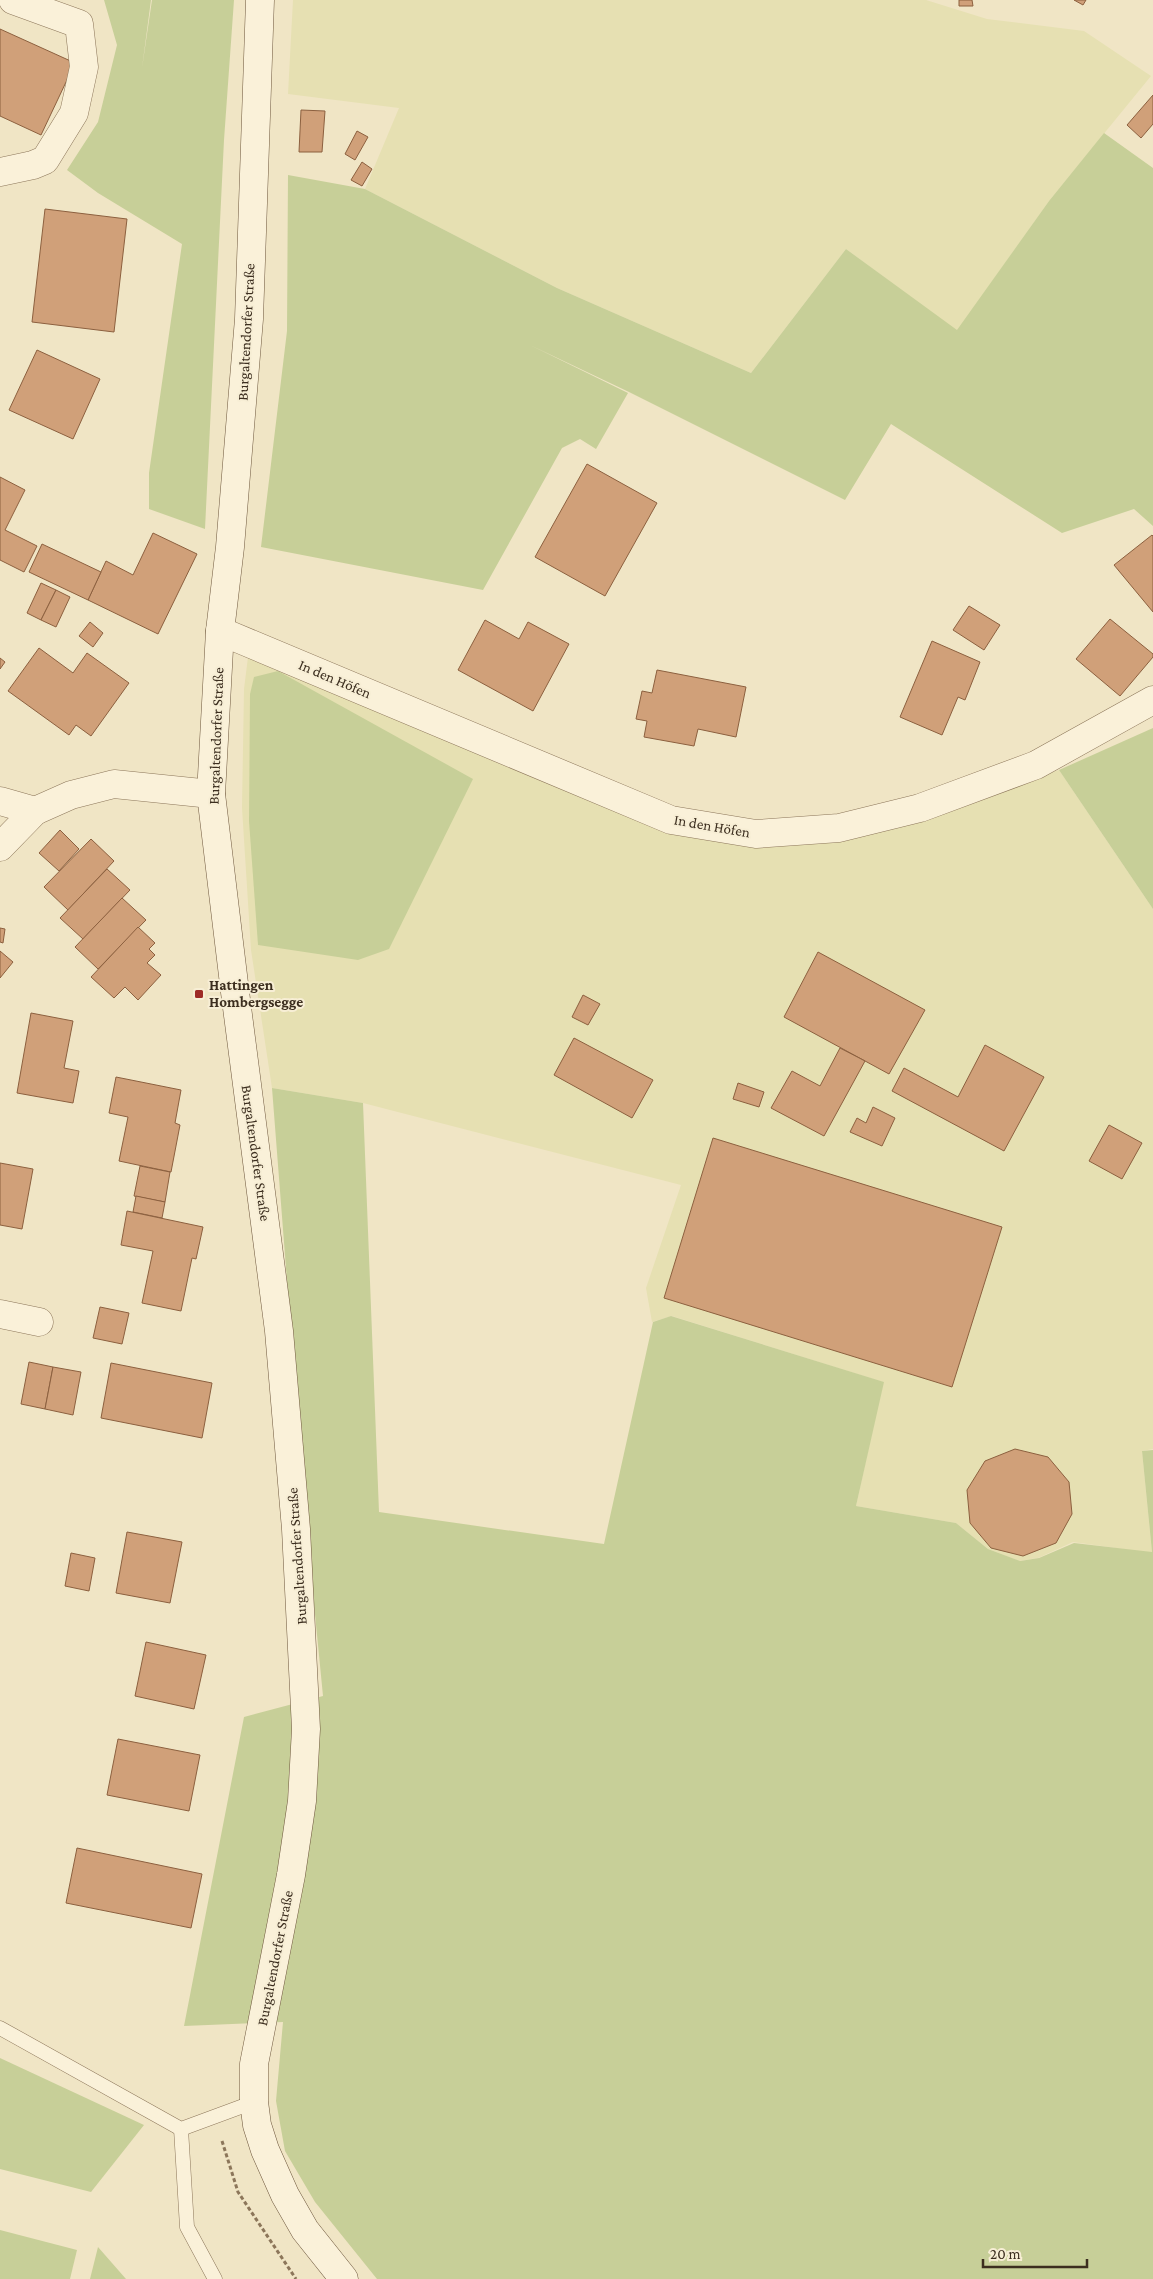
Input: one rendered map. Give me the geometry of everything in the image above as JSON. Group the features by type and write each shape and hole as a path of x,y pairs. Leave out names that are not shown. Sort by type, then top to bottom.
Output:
{"main road":[{"path":"0,172 33,165 44,160 74,113 84,67 79,24 13,0"},
{"name":"Burgaltendorfer Straße","path":"260,0 248,319 230,547 220,632 211,794 236,1001 280,1331 296,1529 306,1729 302,1801 291,1875 254,2064 254,2102 257,2124 265,2150 285,2195 305,2230 344,2279"},
{"name":"In den Höfen","path":"220,632 671,820 756,834 838,828 920,808 1036,765 1153,700"},
{"path":"0,847 35,811 71,795 114,784 211,794"},
{"path":"0,801 35,811"},
{"path":"0,1314 39,1322"}],"lane":[{"path":"0,2028 182,2129 254,2102"},
{"path":"182,2129 187,2228 214,2279"}],"path":[{"path":"214,2117 238,2192 296,2279"}],"shaded area":[{"path":"293,0 926,0 987,19 1084,31 1151,76 1049,201 957,331 846,249 751,373 557,288 365,189 399,108 288,94"},
{"path":"248,657 293,671 633,819 759,848 841,841 1059,770 1153,909 1153,1449 1142,1451 1152,1553 1073,1542 1038,1558 1019,1561 988,1549 956,1523 856,1506 883,1382 672,1316 652,1322 646,1288 681,1185 363,1103 272,1088 251,950 242,808 244,689"}],"green space":[{"path":"104,0 151,0 142,68 152,0 234,0 224,140 205,529 149,509 149,473 182,244 98,193 67,170 98,122 117,45"},
{"path":"1104,133 1153,168 1153,526 1134,509 1062,533 891,424 845,500 629,392 530,345 628,393 596,449 580,439 562,448 483,590 261,547 287,331 288,175 365,189 557,288 751,373 846,249 957,330 1049,201"},
{"path":"278,671 473,779 389,949 358,960 258,945 249,821 250,694 254,677"},
{"path":"1153,728 1153,909 1059,770"},
{"path":"272,1088 363,1103 379,1512 604,1544 653,1322 671,1316 884,1382 856,1506 956,1523 988,1549 1020,1561 1039,1558 1074,1543 1152,1552 1142,1451 1153,1450 1153,2279 377,2279 315,2202 285,2151 276,2101 283,2022 184,2026 244,1717 323,1696 305,1512"},
{"path":"0,2058 144,2125 91,2192 0,2169"},
{"path":"0,2230 77,2250 70,2279 0,2279"},
{"path":"98,2247 126,2279 90,2279"}],"building":[{"path":"959,0 972,0 973,6 959,6"},
{"path":"1074,0 1086,0 1083,5"},
{"path":"0,29 75,63 41,135 0,116"},
{"path":"1153,95 1153,124 1141,138 1127,125"},
{"path":"301,110 325,111 322,152 299,152"},
{"path":"357,131 368,137 355,160 345,154"},
{"path":"362,162 372,169 362,186 351,180"},
{"path":"45,209 127,219 114,332 32,322"},
{"path":"37,350 100,379 73,439 9,410"},
{"path":"587,464 657,503 605,596 535,557"},
{"path":"0,477 25,490 5,530 37,546 24,572 0,560"},
{"path":"153,533 197,554 158,634 88,600 106,561 133,575"},
{"path":"1153,536 1153,612 1114,565"},
{"path":"42,544 101,572 88,600 29,572"},
{"path":"41,583 56,590 41,620 27,613"},
{"path":"56,590 70,597 56,627 41,620"},
{"path":"969,606 1000,625 984,650 953,630"},
{"path":"1110,619 1153,654 1153,657 1120,696 1076,659"},
{"path":"485,620 519,639 528,622 569,644 533,711 458,670"},
{"path":"90,622 103,633 93,647 79,636"},
{"path":"932,641 980,662 965,700 958,697 942,735 900,717"},
{"path":"39,648 73,673 87,653 129,683 91,736 76,725 69,735 8,691"},
{"path":"0,658 5,662 0,669"},
{"path":"657,670 746,687 736,737 698,729 694,746 644,737 647,721 636,719 642,691 652,693"},
{"path":"60,830 79,849 59,871 39,853"},
{"path":"91,839 114,861 68,910 44,887"},
{"path":"107,869 130,890 83,939 60,918"},
{"path":"122,898 146,920 98,969 75,947"},
{"path":"138,927 155,943 149,949 155,955 147,963 161,975 138,1000 125,987 114,998 91,977"},
{"path":"0,928 5,929 3,943 0,942"},
{"path":"0,951 13,962 0,978"},
{"path":"818,952 925,1010 889,1074 784,1017"},
{"path":"583,995 600,1004 588,1025 572,1017"},
{"path":"31,1013 73,1021 64,1068 79,1071 73,1103 17,1093"},
{"path":"574,1038 653,1080 632,1118 554,1075"},
{"path":"985,1045 1044,1077 1004,1151 892,1091 904,1068 958,1097"},
{"path":"840,1048 865,1061 824,1136 771,1108 792,1071 820,1086"},
{"path":"116,1077 181,1090 175,1123 180,1125 171,1172 119,1161 128,1117 109,1113"},
{"path":"738,1083 764,1092 759,1107 733,1099"},
{"path":"873,1107 895,1118 882,1146 850,1132 857,1118 866,1123"},
{"path":"1109,1125 1142,1143 1122,1179 1089,1161"},
{"path":"713,1138 1002,1227 952,1387 664,1298"},
{"path":"0,1163 33,1169 22,1229 0,1225"},
{"path":"140,1166 170,1172 165,1202 134,1196"},
{"path":"136,1196 165,1202 162,1218 133,1212"},
{"path":"127,1211 203,1227 196,1259 192,1258 181,1311 142,1303 153,1251 121,1245"},
{"path":"100,1307 129,1313 122,1344 93,1338"},
{"path":"29,1362 53,1367 45,1409 21,1404"},
{"path":"111,1363 212,1383 202,1438 101,1418"},
{"path":"53,1367 81,1372 73,1415 45,1409"},
{"path":"1015,1449 1048,1457 1069,1482 1072,1514 1056,1543 1023,1556 991,1548 970,1523 967,1490 985,1461"},
{"path":"127,1532 182,1542 170,1603 116,1593"},
{"path":"71,1553 95,1558 89,1591 65,1586"},
{"path":"146,1642 206,1655 194,1709 135,1696"},
{"path":"118,1739 200,1755 189,1811 107,1795"},
{"path":"77,1848 202,1874 191,1928 66,1903"}],"place":[{"name":"Hattingen Hombergsegge","path":"199,994"}]}
